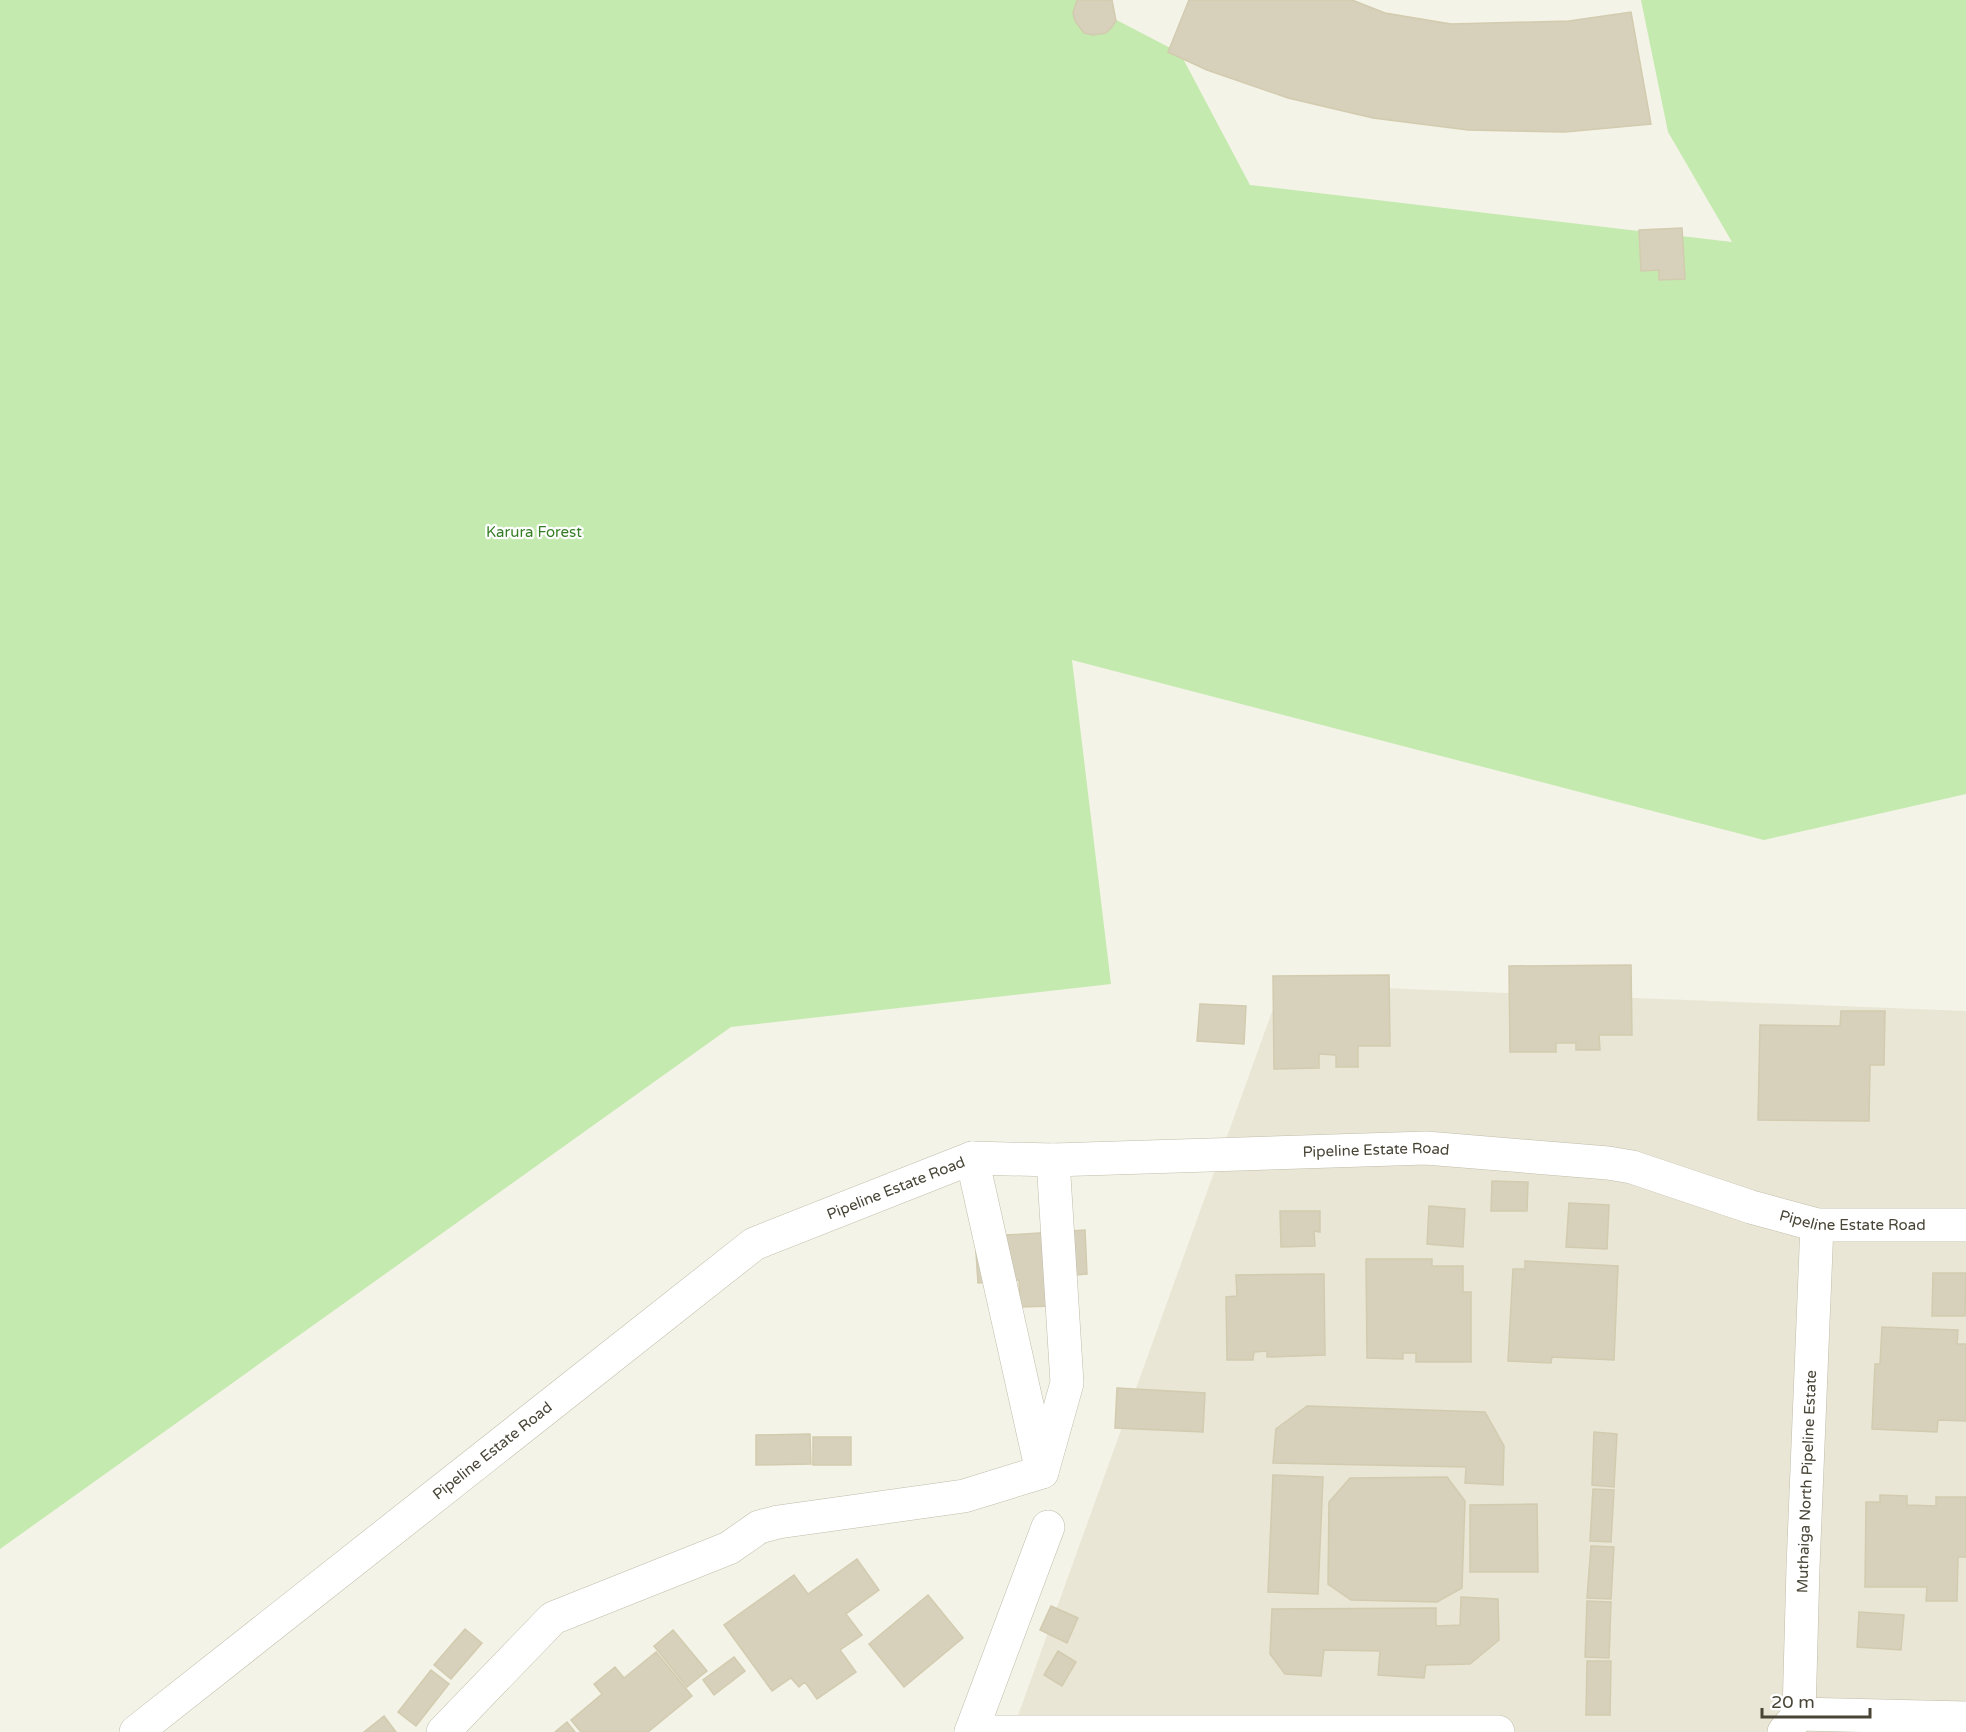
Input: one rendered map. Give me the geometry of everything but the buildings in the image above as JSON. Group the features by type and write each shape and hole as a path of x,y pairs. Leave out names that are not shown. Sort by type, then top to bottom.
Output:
{"street":[{"name":"Pipeline Estate Road","path":"136,1732 754,1244 972,1158 1053,1160 1426,1148 1632,1167 1751,1207 1817,1225 1966,1225"},
{"path":"972,1158 1042,1472"},
{"path":"1042,1472 1067,1383 1053,1160"},
{"name":"Muthaiga North Pipeline Estate","path":"1792,1723 1803,1567 1817,1225"},
{"path":"443,1732 552,1618 729,1548 759,1527 778,1522 964,1496 1042,1472"},
{"path":"1048,1527 971,1732 1498,1732"},
{"path":"1792,1723 1966,1718"}],"shaded area":[{"path":"1282,984 1966,1011 1966,1732 1012,1732"}],"green space":[{"name":"Karura Forest","path":"0,0 1078,0 1180,53 1250,185 1732,242 1668,132 1641,0 1966,0 1966,794 1764,840 1072,660 1111,984 731,1027 0,1549"}]}
